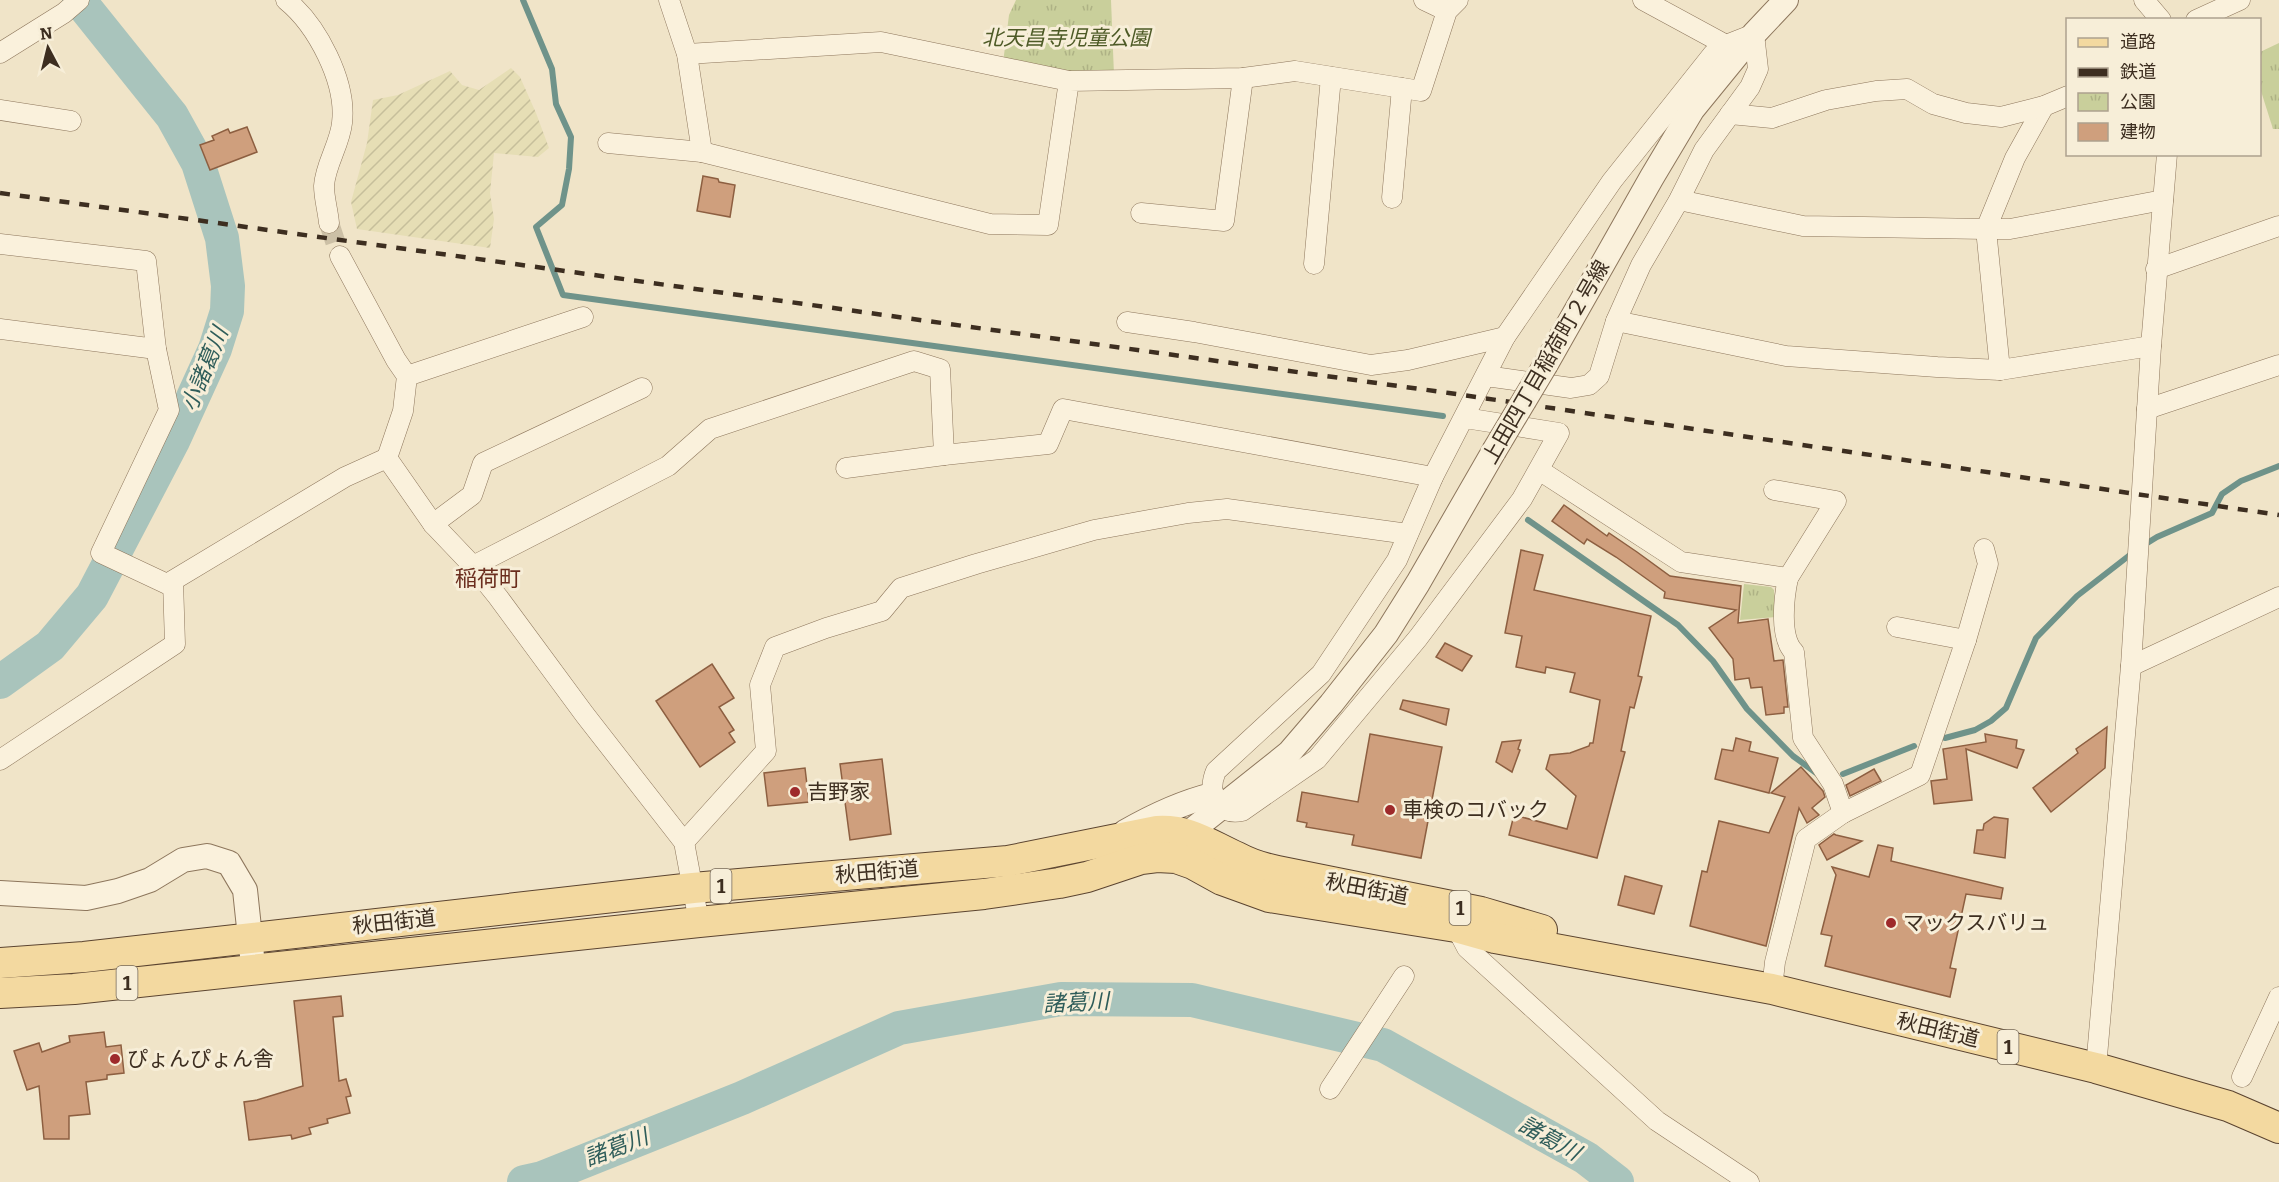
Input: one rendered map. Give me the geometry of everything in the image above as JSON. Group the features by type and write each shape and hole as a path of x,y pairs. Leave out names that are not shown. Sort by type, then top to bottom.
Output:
{"main road":[{"name":"秋田街道","path":"0,963 84,957 693,888 1008,861 1109,840 1172,830 1189,834 1245,890 1269,897 1456,927 1495,938 1772,989 2096,1068 2228,1106 2279,1128"},
{"name":"秋田街道","path":"0,993 74,989 1034,888 1087,877 1141,859 1176,858 1255,866 1481,912 1587,943 1664,960 1733,981"}],"street":[{"path":"286,0 299,10 327,51 341,96 342,123 324,185 329,223"},
{"path":"669,0 687,54 702,152"},
{"path":"687,54 881,42 1069,81 1243,78 1295,71 1421,91 1452,5 1424,0"},
{"path":"1643,0 1726,45"},
{"name":"上田四丁目稲荷町２号線","path":"1216,801 1289,753 1386,634 1546,364 1692,110 1754,34 1786,0"},
{"path":"2144,0 2159,18"},
{"path":"2200,18 2240,0"},
{"path":"0,53 72,6"},
{"path":"1215,861 1213,834 1216,801 1211,783 1216,771 1321,674 1397,560 1433,477 1465,418 1504,337 1572,242 1612,181 1713,54 1726,45 1754,34 1758,69 1750,87 1704,150 1680,200 1641,266 1616,321 1599,376 1589,385 1571,388 1486,376"},
{"path":"1314,264 1331,77"},
{"path":"1141,213 1224,221 1243,78"},
{"path":"608,143 702,152 990,224 1048,225 1069,81"},
{"path":"1392,198 1402,88"},
{"path":"1730,114 1772,118 1826,100 1876,91 1907,89 1933,104 1966,113 2001,117 2043,106 2066,96"},
{"path":"2000,370 1986,229 2015,158 2043,106"},
{"path":"0,110 71,121"},
{"path":"2096,1068 2131,666 2156,269 2167,156"},
{"path":"1680,200 1803,226 1986,229 2010,229 2163,200"},
{"path":"2156,269 2279,226"},
{"path":"0,244 146,261 156,349 170,410 101,554 167,584 345,477 387,458 403,411 407,376 396,360 340,256"},
{"path":"407,376 583,317"},
{"path":"1616,321 1786,356 1937,368 2000,370 2151,346"},
{"path":"1127,322 1371,365 1408,360 1504,337"},
{"path":"0,328 156,349"},
{"path":"473,566 668,466 710,429 914,361 940,369 944,455"},
{"path":"2147,409 2279,365"},
{"path":"433,524 472,495 483,463 642,388"},
{"path":"846,468 1048,444 1063,409 1433,477"},
{"path":"1109,840 1159,813 1188,801 1216,801 1232,813 1242,811 1317,759 1418,638 1522,500 1559,433 1465,418"},
{"path":"387,458 433,524 473,566 498,597 585,715 684,842 699,922"},
{"path":"1539,470 1682,562 1788,578"},
{"path":"1774,490 1836,501 1788,578 1784,595 1787,645 1794,652 1803,738 1833,784 1843,813"},
{"path":"684,842 766,751 760,685 775,647 882,611 901,588 1094,530 1188,513 1227,509 1408,534"},
{"path":"1772,989 1774,962 1806,839 1843,813 1920,775 1966,640 1988,564 1984,549"},
{"path":"0,760 175,644 173,581"},
{"path":"2131,666 2279,597"},
{"path":"1897,627 1966,640"},
{"path":"1141,859 1174,844 1189,834 1199,810 1216,801"},
{"path":"0,893 86,898 118,891 150,880 183,860 207,856 229,863 245,890 253,969"},
{"path":"1456,927 1467,948 1657,1121 1749,1182"},
{"path":"1330,1089 1404,976"},
{"path":"2242,1077 2279,997"}],"shaded area":[{"path":"511,68 520,77 549,148 538,157 494,153 490,193 494,219 490,248 357,229 351,202 367,143 373,100 398,95 450,71 462,85 479,90"}],"green space":[{"name":"北天昌寺児童公園","path":"1016,0 1111,0 1114,75 1070,77 1003,63 1009,15"},
{"path":"2279,43 2279,129 2273,129 2261,91 2261,52"},
{"path":"1744,584 1771,587 1774,590 1776,617 1740,620"}],"building":[{"path":"247,127 257,152 210,170 200,145 214,140 212,136 228,129 230,133"},
{"path":"703,176 735,185 730,217 697,211"},
{"path":"1564,505 1607,536 1609,533 1670,576 1741,586 1738,623 1768,619 1774,661 1783,660 1788,707 1784,707 1784,713 1766,715 1762,687 1751,688 1749,678 1735,680 1733,659 1709,628 1736,610 1664,598 1665,592 1616,557 1587,539 1584,544 1552,521"},
{"path":"1521,550 1543,555 1534,590 1651,616 1638,676 1642,677 1634,708 1630,707 1621,751 1625,752 1597,858 1509,835 1514,815 1567,829 1576,796 1546,769 1550,755 1570,753 1593,743 1600,700 1570,692 1575,673 1546,667 1545,673 1516,667 1522,636 1505,633"},
{"path":"1445,643 1472,656 1462,671 1436,657"},
{"path":"712,664 734,698 719,707 734,730 729,733 735,742 700,767 656,701"},
{"path":"1403,700 1449,709 1446,725 1400,709"},
{"path":"2107,727 2105,768 2051,812 2033,788 2078,753 2076,749"},
{"path":"1370,734 1442,747 1421,858 1352,845 1354,835 1306,827 1307,823 1297,821 1302,792 1358,802"},
{"path":"1985,734 2017,740 2016,748 2024,750 2017,768 1966,749 1972,800 1934,804 1931,781 1947,779 1943,749 1986,742"},
{"path":"1736,738 1751,742 1749,751 1778,758 1769,793 1715,779 1722,749 1733,751"},
{"path":"1521,740 1512,772 1496,762 1502,742"},
{"path":"882,759 891,834 850,840 840,764"},
{"path":"1801,767 1823,791 1825,797 1812,808 1819,815 1807,823 1799,808 1766,946 1690,926 1702,871 1707,872 1719,821 1769,833 1785,797 1771,793"},
{"path":"805,768 809,802 768,806 764,773"},
{"path":"1874,769 1881,781 1850,796 1846,785"},
{"path":"1994,817 2008,819 2005,858 1974,853 1977,830 1983,830 1984,824"},
{"path":"1834,834 1862,841 1827,860 1819,845"},
{"path":"1878,845 1893,848 1891,861 2003,888 2001,899 1966,894 1950,968 1956,969 1950,997 1825,966 1832,936 1821,934 1836,875 1832,867 1869,877"},
{"path":"1625,876 1662,886 1654,914 1618,905"},
{"path":"341,996 343,1016 333,1017 339,1081 346,1079 351,1096 346,1097 350,1113 327,1119 328,1123 309,1128 311,1134 292,1139 291,1135 249,1140 244,1102 303,1086 294,1001"},
{"path":"104,1032 106,1047 121,1045 124,1073 107,1075 107,1079 86,1082 90,1114 69,1116 69,1139 44,1139 39,1086 27,1090 14,1051 39,1043 42,1052 70,1042 69,1036"}],"waterway":[{"name":"小諸葛川","path":"0,682 50,646 92,596 173,441 215,349 227,311 228,286 222,238 198,163 172,116 79,0"},
{"path":"523,0 552,69 556,104 571,137 569,169 562,205 536,227 563,295 1443,416"},
{"path":"2144,545 2212,513 2222,494 2241,481 2279,466"},
{"path":"1528,520 1678,625 1713,661 1747,709 1793,756 1819,775"},
{"path":"1945,738 1975,730 1991,721 2006,708 2036,638 2077,596 2135,551"},
{"path":"1843,774 1914,746"},
{"name":"諸葛川","path":"524,1182 542,1178 742,1098 899,1028 1061,999 1192,1000 1383,1045 1586,1158 1617,1182"}],"tunnel":[{"path":"329,223 340,256"}],"railway":[{"path":"0,193 1449,393 2279,515"}],"place":[{"name":"吉野家","path":"795,792"},
{"name":"車検のコバック","path":"1390,810"},
{"name":"マックスバリュ","path":"1891,923"},
{"name":"ぴょんぴょん舎","path":"115,1059"}],"district":[{"name":"稲荷町","path":"488,578"}]}
